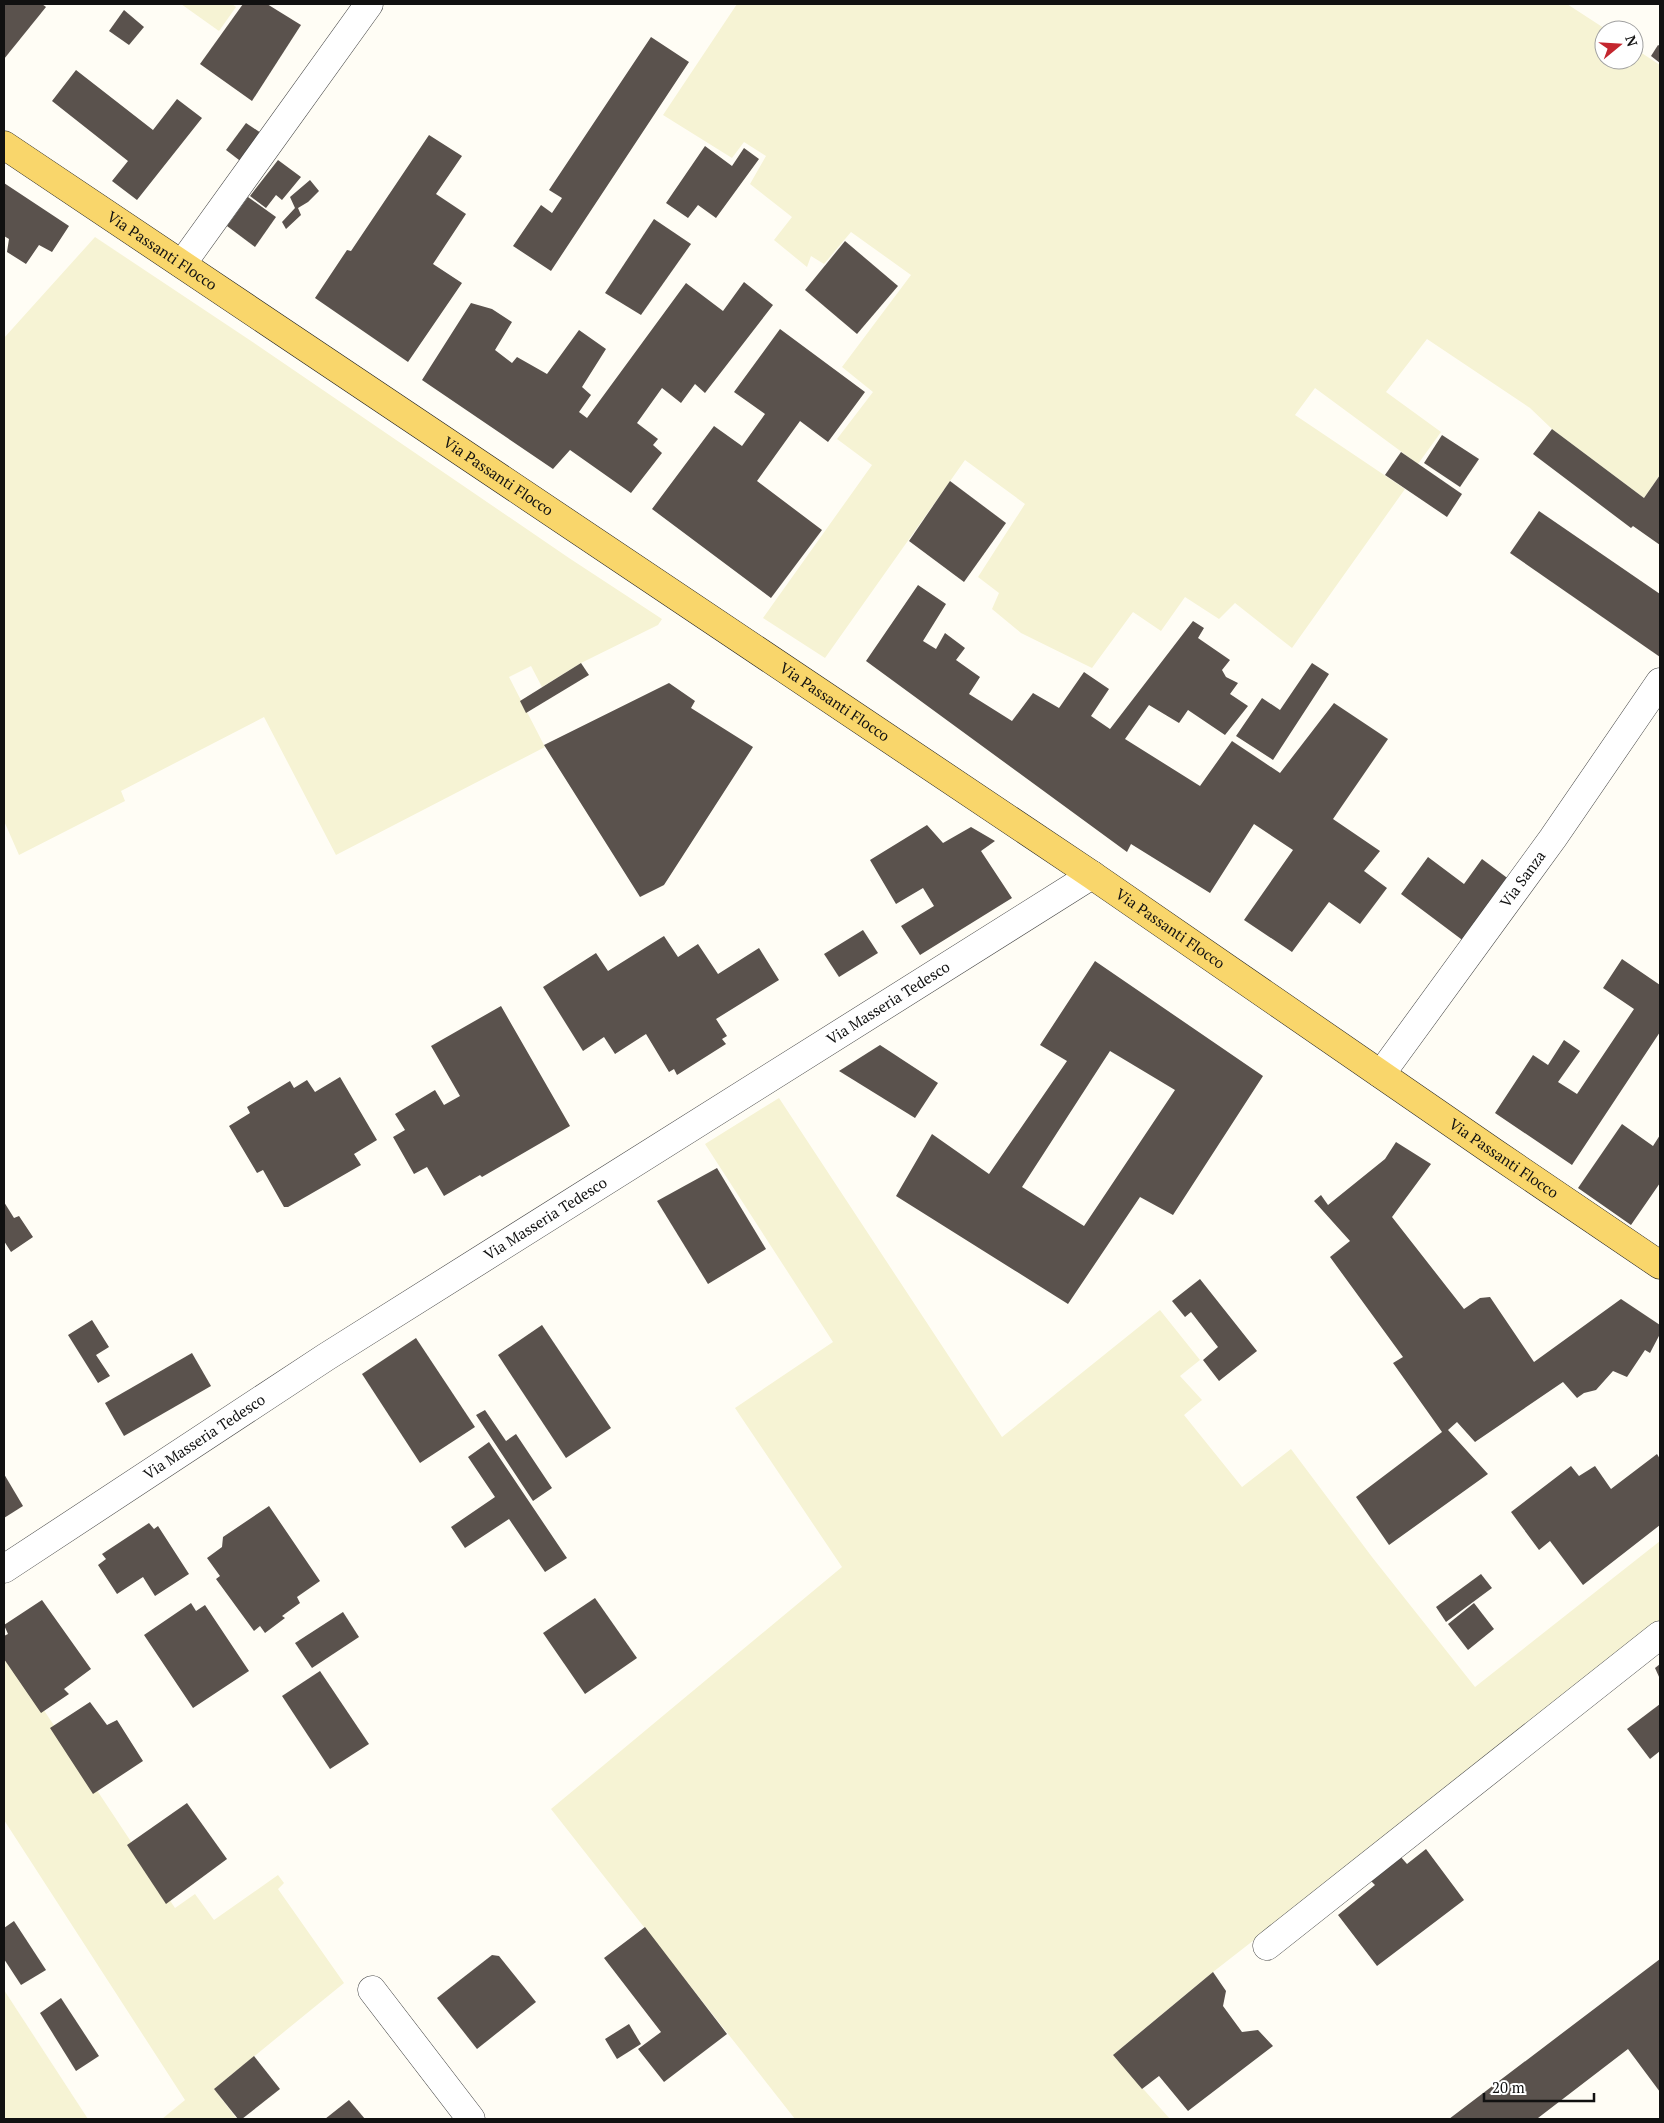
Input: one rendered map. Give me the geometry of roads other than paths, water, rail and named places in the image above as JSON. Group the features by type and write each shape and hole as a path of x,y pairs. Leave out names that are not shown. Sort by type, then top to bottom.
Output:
{"main road":[{"name":"Via Passanti Flocco","path":"8,153 182,264 1092,875 1660,1264"}],"street":[{"path":"182,264 370,4"},
{"name":"Via Sanza","path":"1381,1074 1553,838 1660,682"},
{"name":"Via Masseria Tedesco","path":"4,1569 326,1357 1092,875"},
{"path":"1267,1946 1660,1635"},
{"path":"372,1990 471,2119"}]}
